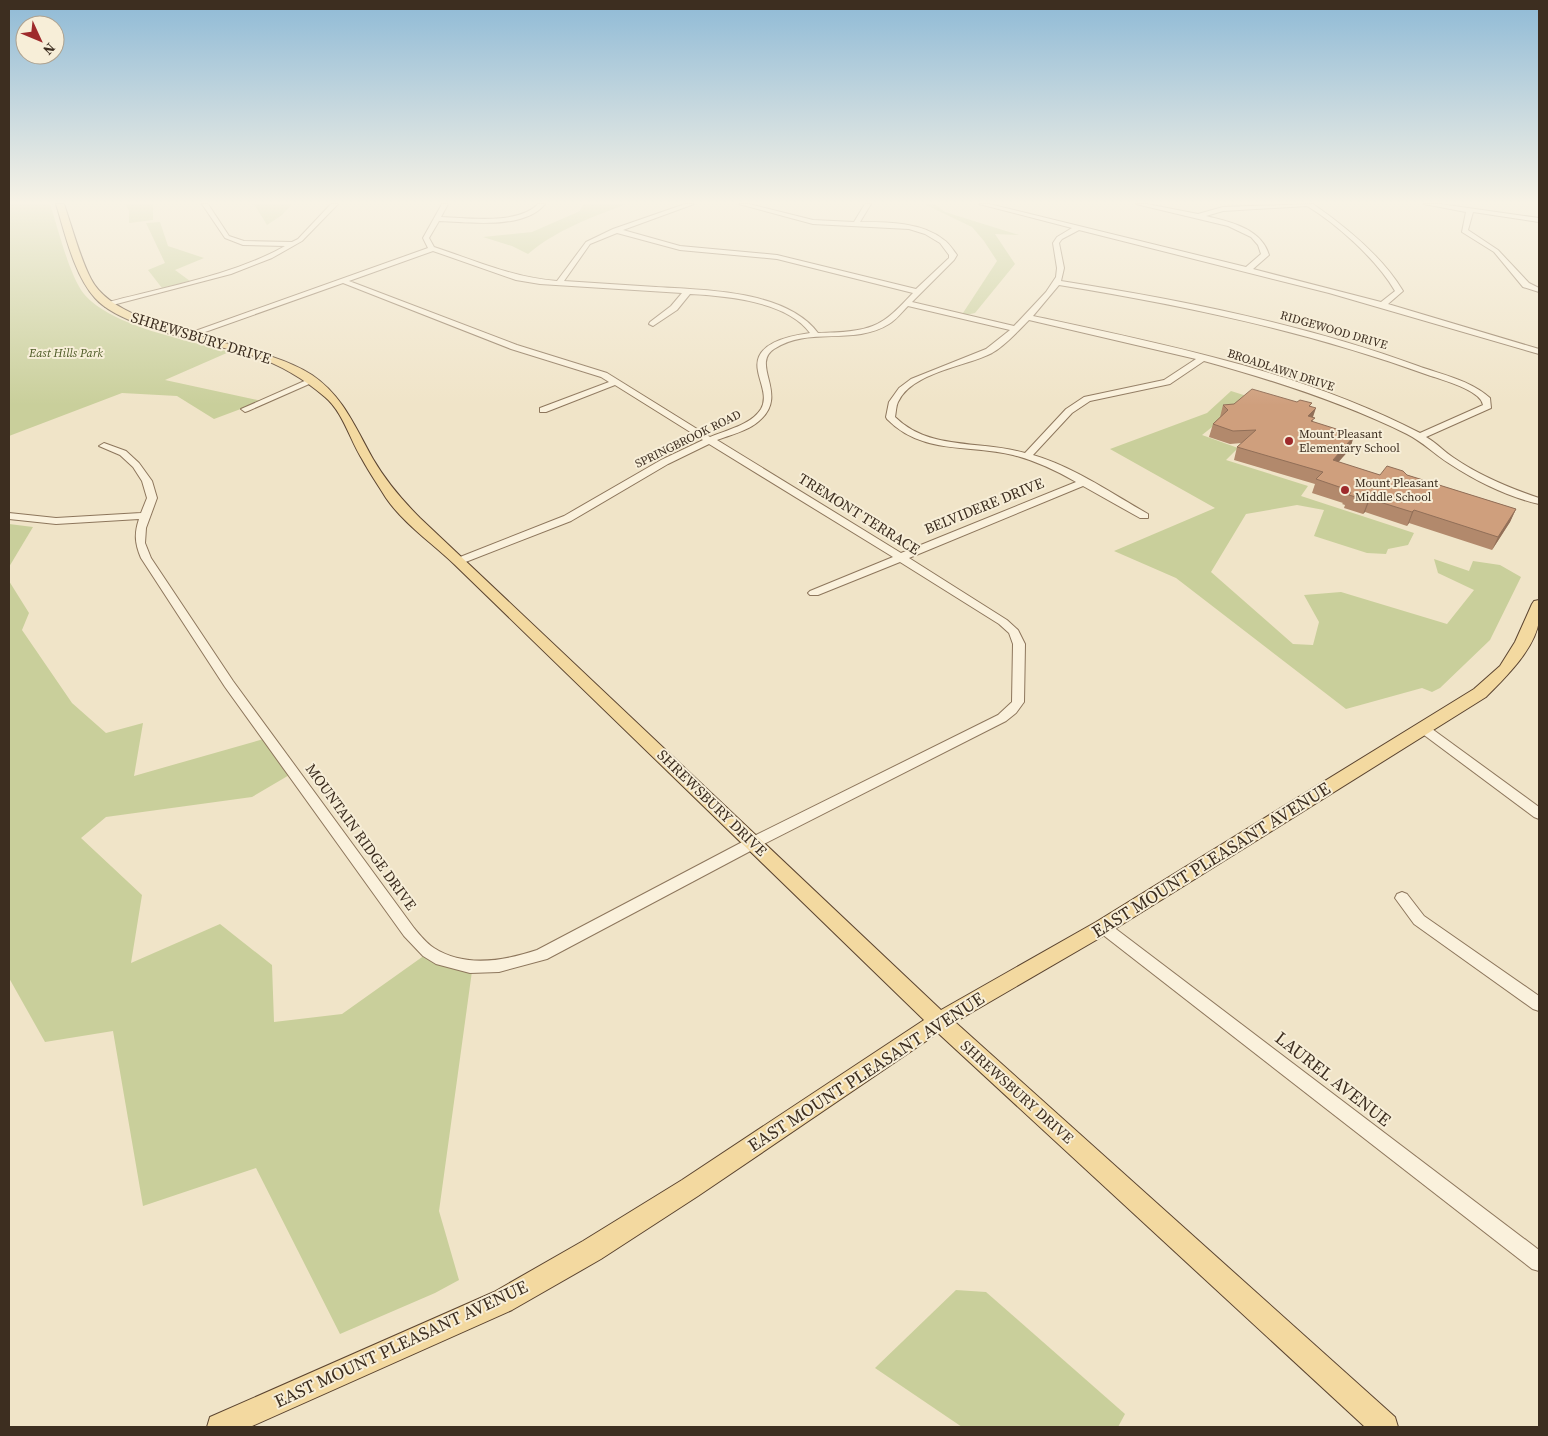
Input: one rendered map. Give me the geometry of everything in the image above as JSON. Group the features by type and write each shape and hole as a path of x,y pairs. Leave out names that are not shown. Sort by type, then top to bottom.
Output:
{"main road":[{"name":"SHREWSBURY DRIVE","path":"83,271 86,279 98,296 108,305 139,321 258,354 284,364 312,381 332,397 368,460 393,498 414,521 459,561 939,1021 1385,1427"},
{"name":"EAST MOUNT PLEASANT AVENUE","path":"220,1427 503,1301 592,1250 690,1188 939,1021 1103,927 1480,693 1505,669 1523,642 1539,604"}],"street":[{"path":"108,305 231,271"},
{"path":"188,335 371,271"},
{"path":"498,271 519,278 558,284 728,295 779,310 806,323 816,336"},
{"path":"558,284 568,271"},
{"path":"833,271 918,292"},
{"name":"SPRINGBROOK ROAD","path":"459,561 582,512 644,474 755,420 760,415 768,399 768,388 760,364 765,352 786,341 816,336 847,335 873,329 887,322 940,271"},
{"path":"1060,271 1057,283 1001,344 978,357 936,370 913,381 899,395 890,409 890,417 902,429 932,442 1012,452 1049,463 1144,516"},
{"path":"1256,271 1382,304 1539,352"},
{"path":"1382,304 1399,291 1397,285 1385,271"},
{"path":"1514,271 1526,285 1539,290"},
{"name":"TREMONT TERRACE","path":"344,281 514,347 583,368 616,382 900,556 1003,622 1014,632 1019,644 1018,702 1012,710 1002,718 753,843"},
{"name":"RIDGEWOOD DRIVE","path":"1057,283 1180,302 1370,350 1472,389 1487,400 1488,406 1482,410 1418,437"},
{"path":"654,324 674,308 688,291"},
{"path":"906,304 1014,329"},
{"name":"BROADLAWN DRIVE","path":"1027,317 1122,337 1308,389 1379,418 1418,437 1466,469 1496,484 1539,501"},
{"path":"1028,456 1069,411 1087,399 1168,382 1202,358"},
{"path":"245,409 312,381"},
{"path":"543,410 616,382"},
{"name":"MOUNTAIN RIDGE DRIVE","path":"104,446 123,453 136,465 148,481 152,498 141,528 140,544 146,558 229,684 409,932 427,952 453,963 473,967 494,968 516,964 542,955 753,843"},
{"name":"BELVIDERE DRIVE","path":"814,594 900,556 1084,482"},
{"path":"9,516 56,521 145,516"},
{"path":"1424,729 1539,814"},
{"path":"1402,898 1419,920 1539,1004"},
{"name":"LAUREL AVENUE","path":"1103,927 1539,1262"}],"green space":[{"name":"East Hills Park","path":"9,271 72,271 84,294 113,315 152,331 229,352 165,380 262,401 214,419 177,396 122,393 9,436"},
{"path":"149,271 176,271 190,281 162,288"},
{"path":"990,271 1009,271 975,313 961,316"},
{"path":"1231,391 1250,397 1202,435 1238,448 1226,460 1308,486 1301,496 1414,533 1408,545 1388,549 1386,554 1367,553 1314,536 1324,510 1297,505 1246,514 1211,572 1293,644 1313,645 1319,622 1304,595 1341,592 1447,624 1474,590 1438,573 1434,559 1469,571 1473,561 1500,565 1521,577 1490,640 1440,688 1432,692 1422,688 1346,709 1176,578 1114,551 1215,508 1110,449 1207,413"},
{"path":"9,524 33,527 9,567"},
{"path":"9,581 29,613 22,630 72,703 106,733 143,723 134,776 267,738 291,774 252,797 106,817 81,838 142,895 131,963 220,924 272,965 274,1022 342,1014 425,955 472,971 439,1211 459,1280 435,1293 340,1334 256,1168 143,1206 113,1031 45,1042 9,978"},
{"path":"956,1290 986,1292 1125,1414 1118,1427 962,1427 875,1368"}],"building":[{"path":"1252,389 1297,402 1300,400 1312,403 1309,406 1316,408 1308,416 1315,418 1311,421 1354,436 1333,460 1380,475 1387,466 1403,471 1407,475 1516,509 1498,537 1414,510 1412,512 1370,499 1368,501 1349,495 1351,492 1348,490 1316,479 1323,472 1237,447 1256,430 1233,431 1213,424 1228,410 1223,405 1234,404"}],"place":[{"name":"Mount Pleasant Elementary School","path":"1289,441"},
{"name":"Mount Pleasant Middle School","path":"1345,490"}]}
